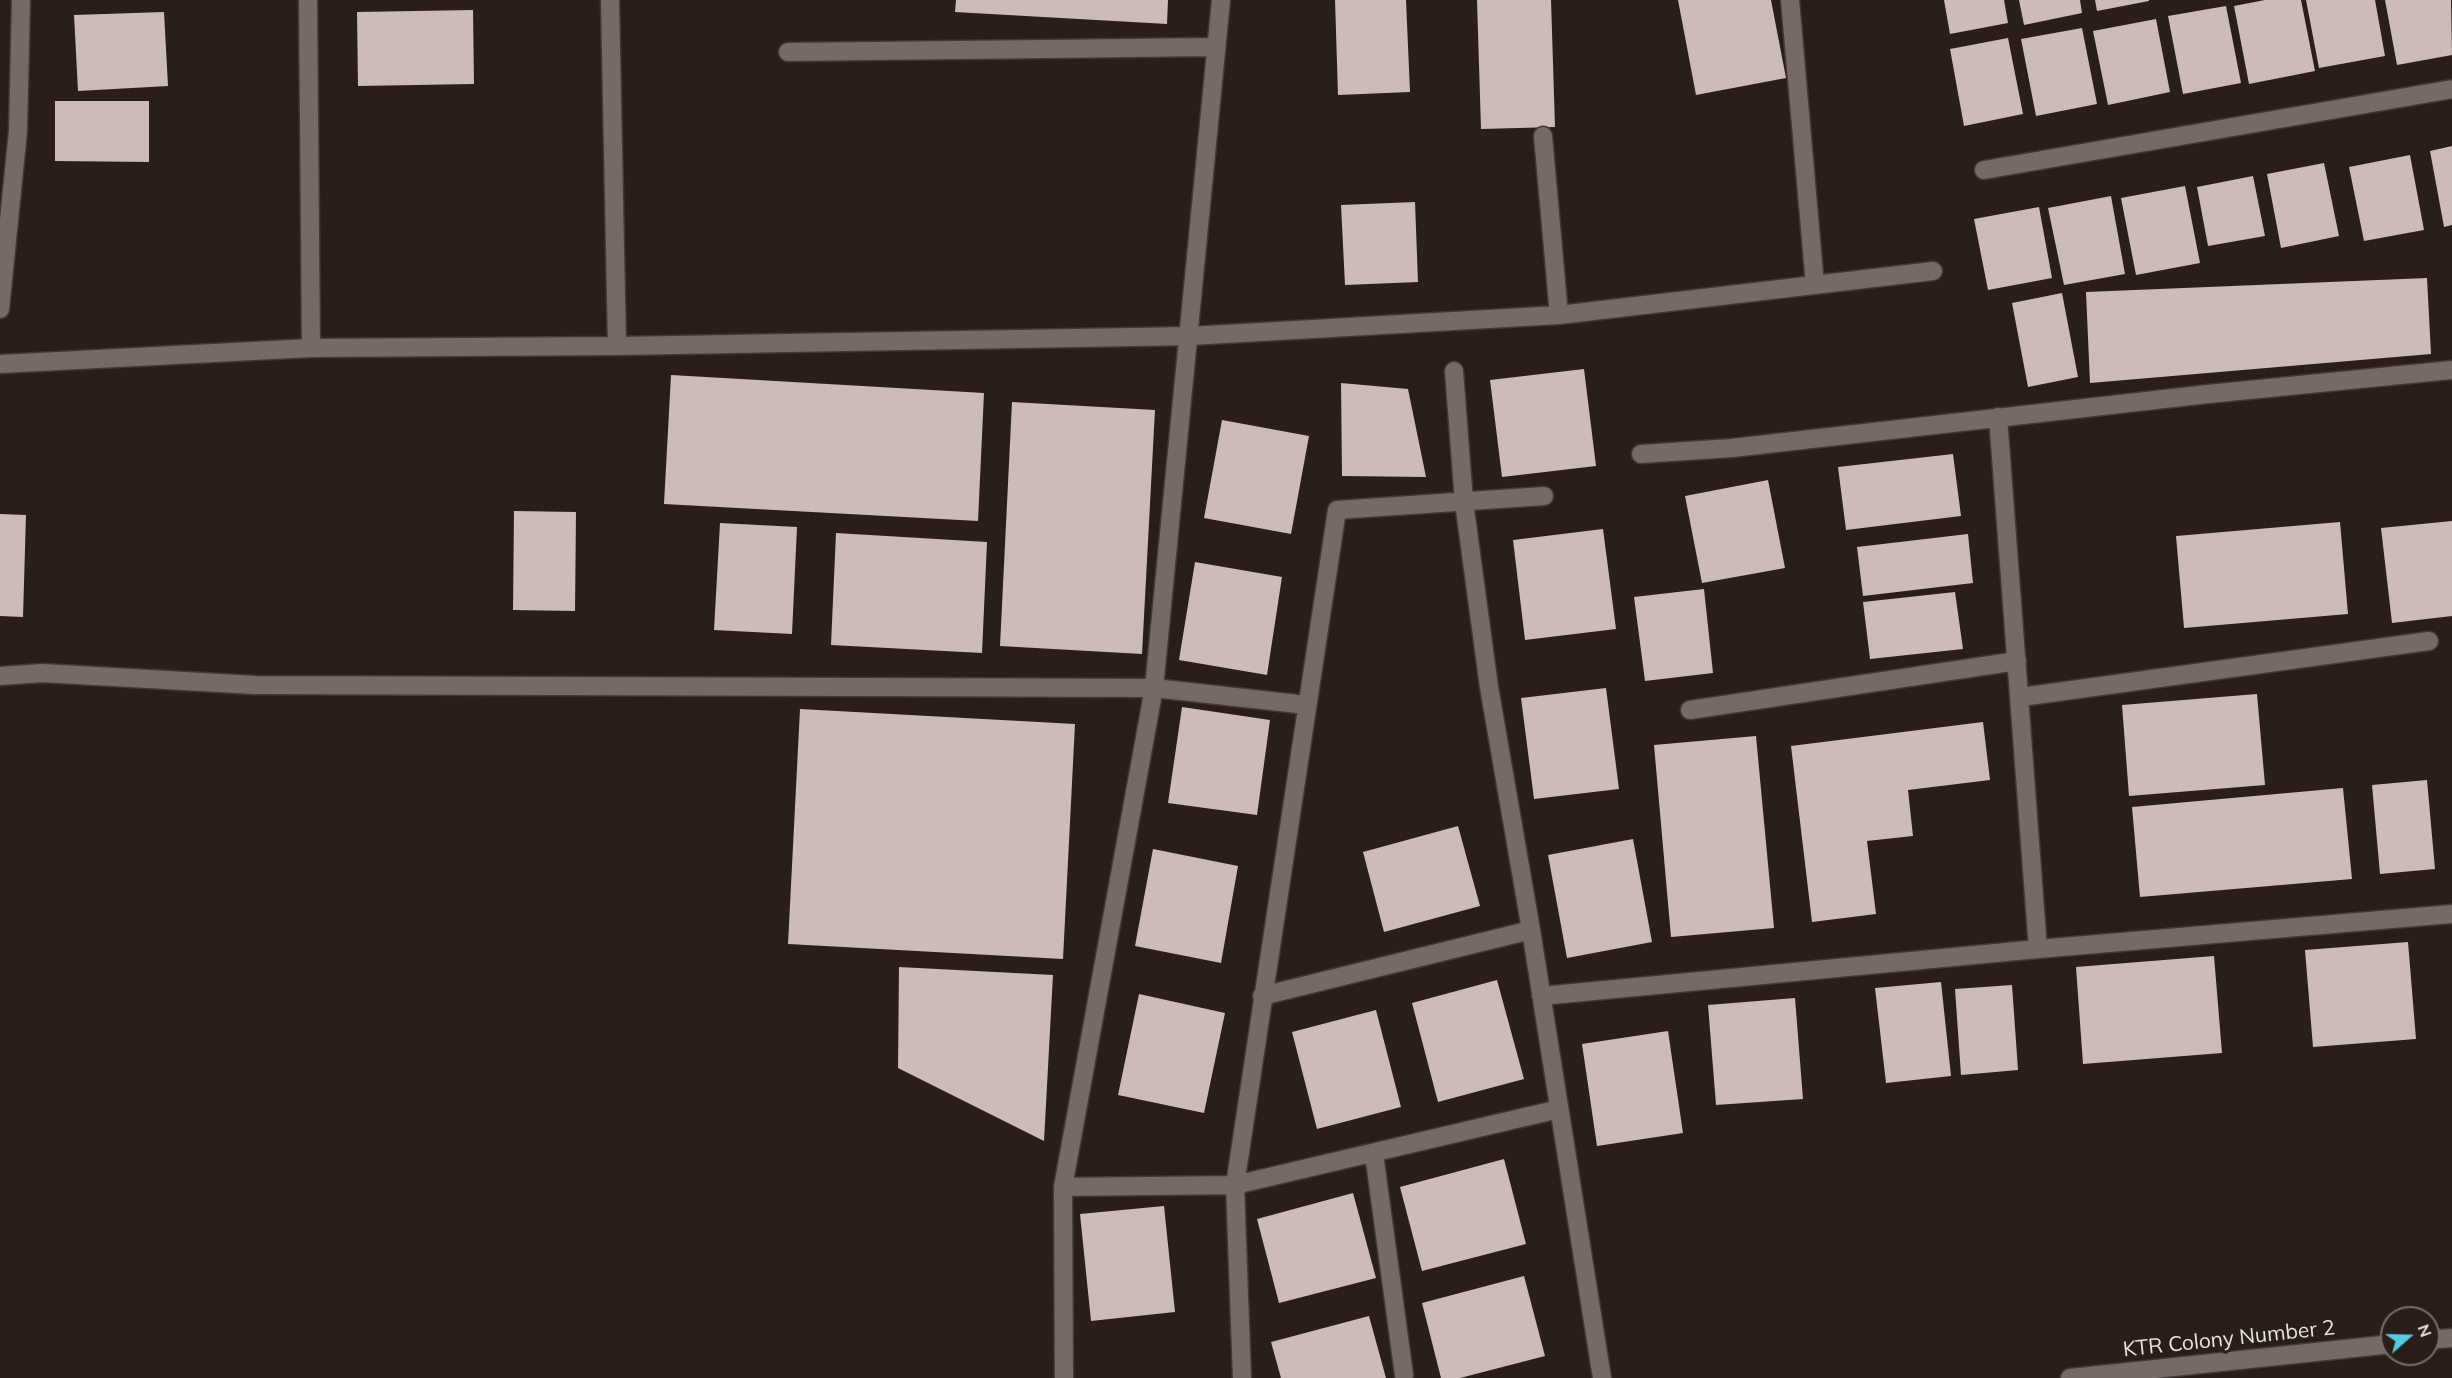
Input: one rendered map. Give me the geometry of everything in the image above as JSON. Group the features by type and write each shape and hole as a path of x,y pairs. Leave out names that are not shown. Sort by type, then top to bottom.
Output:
{"street":[{"path":"0,309 18,131 21,0"},
{"path":"308,0 311,348"},
{"path":"610,0 617,346"},
{"path":"1064,1378 1062,1187 1154,688 1190,336 1214,47 1221,0"},
{"path":"1790,0 1815,285"},
{"path":"788,52 1214,47"},
{"path":"1984,170 2452,89"},
{"path":"1543,136 1559,315"},
{"path":"0,364 311,348 617,346 1190,336 1559,315 1933,271"},
{"path":"1454,370 1464,502 1489,687 1531,930 1602,1378"},
{"path":"1641,454 1732,448 1998,417 2452,370"},
{"path":"1998,417 2021,697 2038,949"},
{"path":"1242,1378 1235,1185 1337,510 1544,496"},
{"path":"2021,697 2429,641"},
{"path":"1690,710 2017,661"},
{"path":"0,676 42,673 255,685 1154,688 1306,705"},
{"path":"1541,996 2038,949 2452,914"},
{"path":"1262,996 1531,930"},
{"path":"1062,1187 1235,1185 1559,1109"},
{"path":"1374,1154 1404,1375"},
{"name":"KTR Colony Number 2","path":"2070,1378 2380,1345"}],"building":[{"path":"956,0 1168,0 1167,24 955,12"},
{"path":"1335,0 1406,0 1410,92 1338,95"},
{"path":"1477,0 1551,0 1555,127 1481,129"},
{"path":"1678,0 1771,0 1786,78 1696,95"},
{"path":"1944,0 2004,0 2008,23 1950,34"},
{"path":"2019,0 2080,0 2082,13 2024,25"},
{"path":"2095,0 2149,0 2149,1 2097,11"},
{"path":"2265,0 2301,0 2315,71 2249,84 2234,6"},
{"path":"2306,0 2375,0 2385,56 2319,68"},
{"path":"2385,0 2451,0 2452,55 2397,65"},
{"path":"2226,6 2241,83 2183,94 2168,16"},
{"path":"473,10 474,84 358,86 357,12"},
{"path":"164,12 168,86 78,91 74,15"},
{"path":"2156,19 2170,92 2108,105 2093,31"},
{"path":"2082,28 2097,104 2036,116 2021,39"},
{"path":"2008,38 2023,114 1964,126 1950,49"},
{"path":"55,101 149,101 149,162 55,161"},
{"path":"2452,146 2452,225 2444,227 2430,151"},
{"path":"2410,155 2424,230 2364,241 2349,167"},
{"path":"2324,163 2339,236 2281,248 2267,174"},
{"path":"2253,176 2265,236 2208,246 2197,187"},
{"path":"2185,186 2200,263 2136,275 2121,198"},
{"path":"2111,196 2125,274 2064,285 2048,208"},
{"path":"1415,202 1418,282 1345,285 1341,205"},
{"path":"2039,207 2052,278 1988,290 1974,219"},
{"path":"2427,278 2431,354 2090,383 2086,292"},
{"path":"2062,293 2078,377 2028,387 2012,303"},
{"path":"1584,369 1596,466 1502,477 1490,380"},
{"path":"671,375 984,393 978,521 664,504"},
{"path":"1341,383 1408,389 1426,477 1342,476"},
{"path":"1012,402 1155,410 1142,654 1000,646"},
{"path":"1222,420 1309,436 1291,534 1204,518"},
{"path":"1953,454 1961,516 1846,530 1838,467"},
{"path":"1768,480 1785,568 1702,583 1685,496"},
{"path":"514,511 576,512 575,611 513,610"},
{"path":"0,514 26,515 23,617 0,616"},
{"path":"2452,521 2452,616 2392,623 2381,528"},
{"path":"2340,522 2348,614 2184,628 2176,536"},
{"path":"720,523 797,527 792,634 714,630"},
{"path":"1603,529 1616,629 1525,640 1513,540"},
{"path":"836,533 987,542 982,653 831,645"},
{"path":"1968,534 1973,583 1863,596 1857,547"},
{"path":"1195,562 1282,577 1267,675 1179,660"},
{"path":"1704,589 1713,673 1645,681 1634,597"},
{"path":"1955,592 1963,649 1870,659 1863,602"},
{"path":"1606,688 1619,789 1534,799 1521,698"},
{"path":"2257,694 2265,785 2129,796 2122,705"},
{"path":"1182,707 1270,720 1257,815 1168,803"},
{"path":"800,709 1075,724 1063,959 788,944"},
{"path":"1983,722 1990,780 1908,790 1913,836 1867,841 1876,914 1812,922 1791,746"},
{"path":"1756,736 1774,928 1671,937 1654,745"},
{"path":"2427,780 2435,869 2380,874 2372,785"},
{"path":"2343,788 2352,879 2140,897 2132,807"},
{"path":"1458,826 1480,906 1384,932 1363,852"},
{"path":"1633,839 1652,942 1567,958 1548,855"},
{"path":"1153,849 1238,866 1221,963 1135,946"},
{"path":"2408,942 2416,1039 2313,1047 2305,950"},
{"path":"2214,956 2222,1053 2083,1064 2076,967"},
{"path":"899,967 1053,975 1044,1141 898,1068"},
{"path":"1497,980 1524,1079 1438,1102 1412,1003"},
{"path":"1941,982 1951,1076 1886,1083 1875,988"},
{"path":"2012,985 2018,1070 1961,1075 1955,989"},
{"path":"1139,994 1225,1013 1204,1113 1118,1095"},
{"path":"1795,998 1803,1099 1716,1105 1708,1005"},
{"path":"1376,1010 1401,1107 1317,1129 1292,1032"},
{"path":"1668,1031 1683,1133 1597,1146 1582,1044"},
{"path":"1504,1159 1526,1244 1422,1271 1400,1187"},
{"path":"1353,1193 1376,1278 1279,1303 1257,1219"},
{"path":"1164,1206 1175,1312 1091,1321 1080,1214"},
{"path":"1524,1276 1545,1356 1460,1378 1441,1378 1422,1303"},
{"path":"1369,1316 1386,1378 1281,1378 1271,1342"}]}
